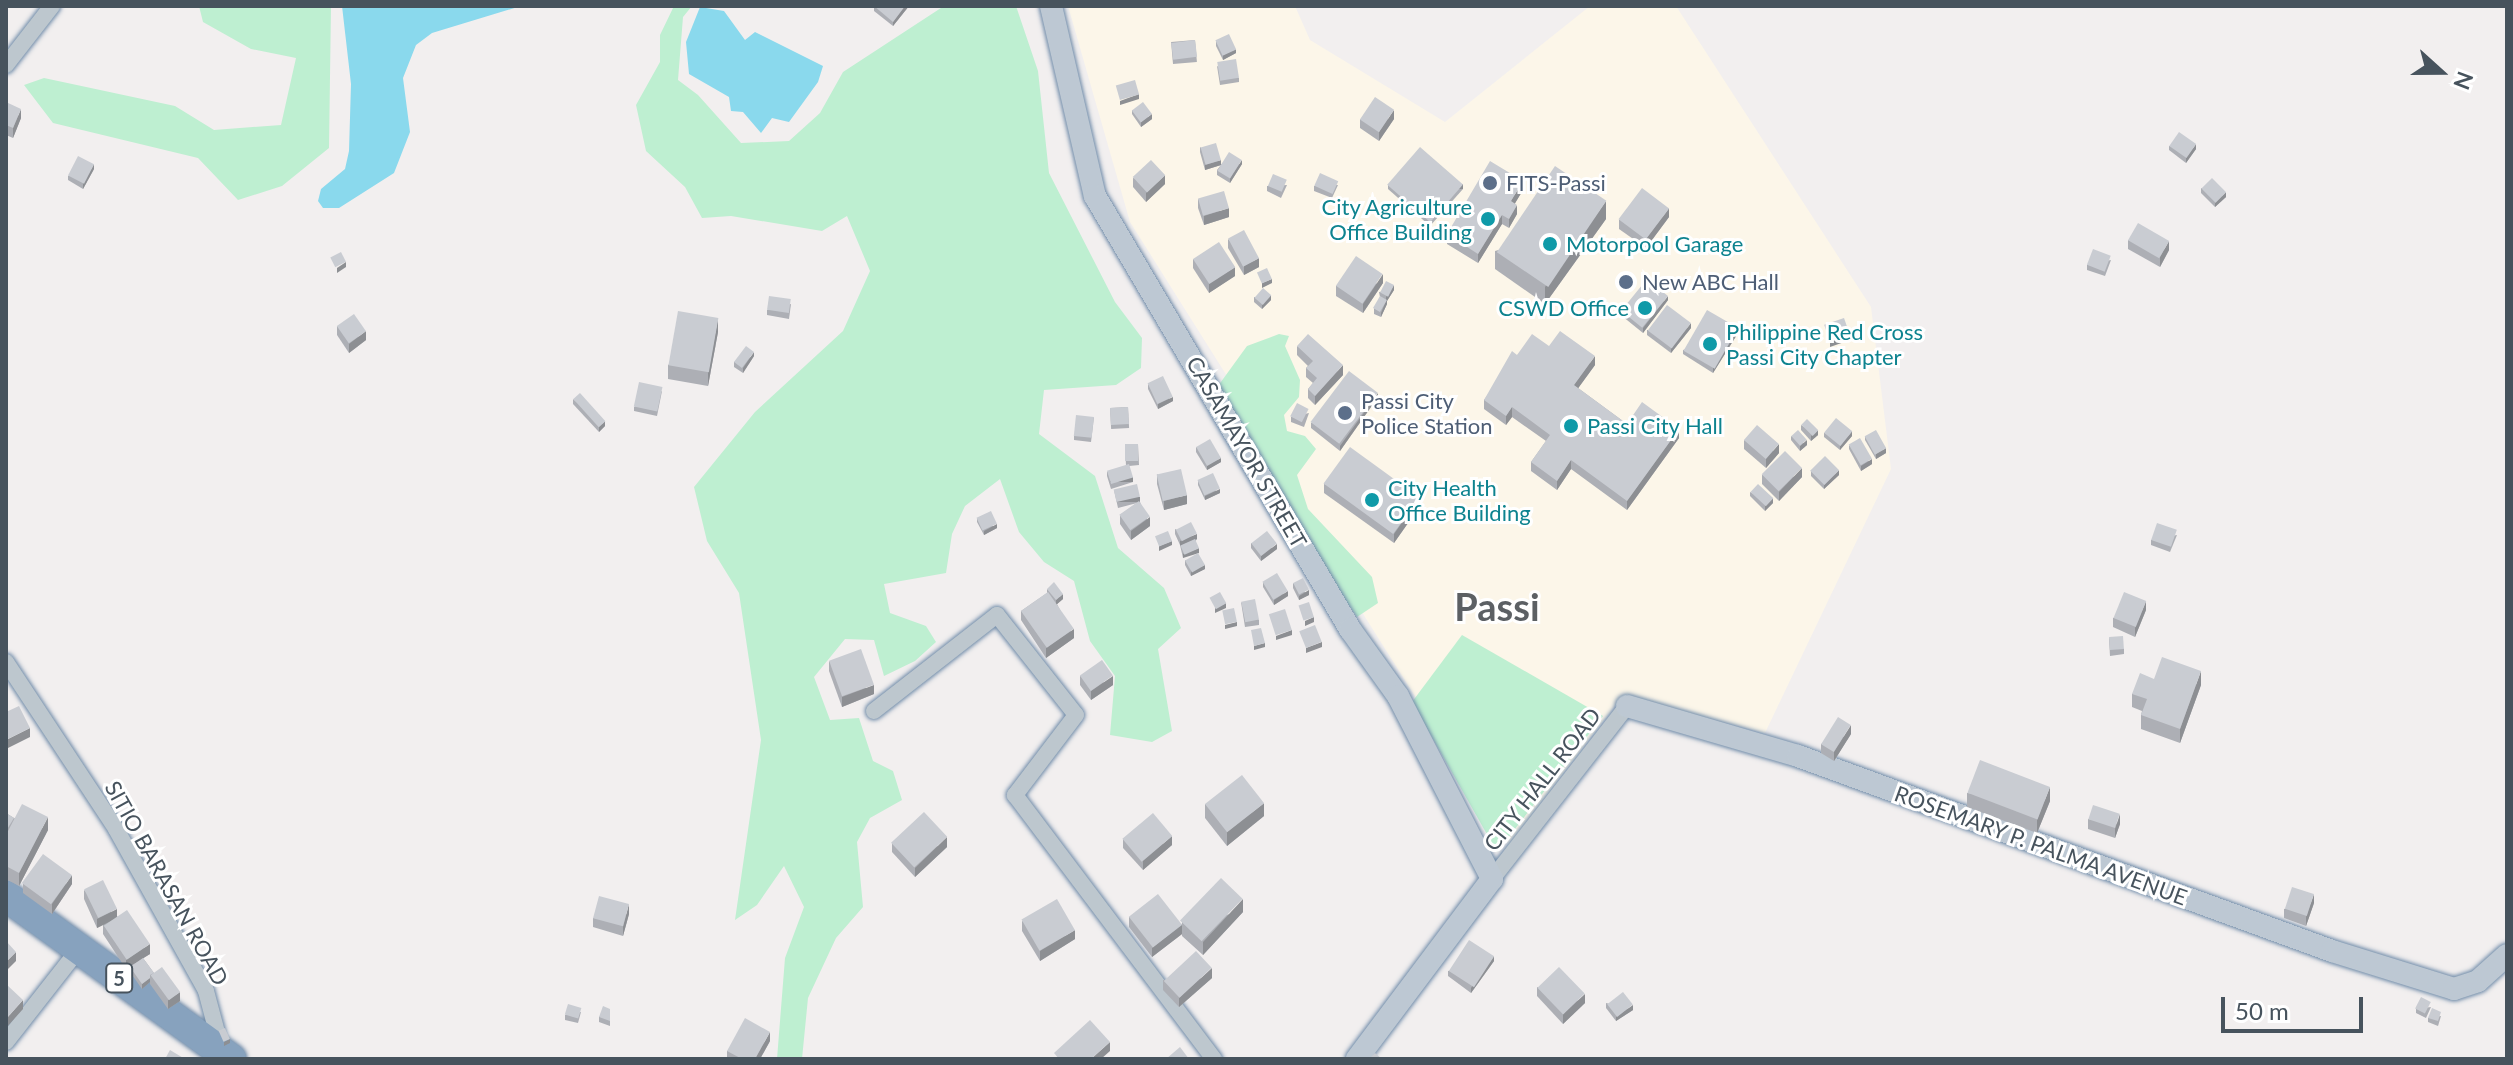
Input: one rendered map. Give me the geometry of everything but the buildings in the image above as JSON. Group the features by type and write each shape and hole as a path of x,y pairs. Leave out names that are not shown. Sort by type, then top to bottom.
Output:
{"highway":[{"name":"5","path":"6,896 227,1056"}],"street":[{"path":"6,65 52,6"},
{"name":"CASAMAYOR STREET","path":"1051,6 1095,196 1350,629 1398,696 1492,879"},
{"path":"874,711 997,615 1076,715 1015,795 1214,1059"},
{"name":"SITIO BARASAN ROAD","path":"6,662 116,829 206,991 227,1056"},
{"name":"CITY HALL ROAD","path":"1492,879 1627,706"},
{"name":"ROSEMARY P. PALMA AVENUE","path":"1627,706 1798,756 2332,951 2454,989 2478,981 2507,955"},
{"path":"1357,1059 1492,879"},
{"path":"6,1042 79,949"}],"shaded area":[{"path":"1068,6 1295,6 1310,40 1445,122 1590,6 1676,6 1871,307 1891,469 1765,733 1622,696 1509,845 1365,617 1237,392 1130,222"}],"green space":[{"path":"199,6 331,6 329,148 282,186 238,200 198,158 53,123 24,85 44,78 175,106 214,130 281,125 296,58 251,49 203,22"},
{"path":"674,6 692,6 683,17 678,80 698,95 741,143 789,141 820,113 843,72 944,6 1016,6 1038,71 1049,173 1115,302 1142,338 1141,368 1116,385 1044,390 1039,434 1095,476 1118,548 1164,588 1181,628 1158,649 1172,731 1152,742 1110,735 1115,676 1090,641 1074,581 1044,562 1019,532 1000,479 965,506 952,534 946,573 884,584 890,613 926,626 936,642 915,661 884,676 874,640 845,639 814,677 830,720 859,718 873,761 893,771 902,800 870,818 857,842 863,907 836,938 808,998 802,1059 777,1059 785,958 804,907 784,866 757,905 735,920 761,740 739,593 707,541 694,487 755,412 843,331 870,271 847,216 822,231 731,216 702,218 685,187 646,151 636,105 660,62 660,35"},
{"path":"1279,334 1289,336 1285,346 1300,380 1299,397 1284,415 1287,431 1305,436 1316,449 1297,475 1308,509 1372,577 1378,603 1357,617 1264,481 1241,423 1218,386 1247,346"},
{"path":"1462,635 1603,716 1497,852 1412,702"}],"water":[{"path":"342,6 521,6 432,33 416,45 403,78 410,132 394,173 339,208 323,208 318,201 321,189 345,169 349,151 351,84"},
{"path":"700,7 724,11 745,40 755,32 823,66 818,82 789,122 772,118 761,133 743,112 731,111 729,97 689,74 686,42"}],"place":[{"name":"FITS-Passi","path":"1490,183"},
{"name":"City Agriculture Office Building","path":"1488,219"},
{"name":"Motorpool Garage","path":"1550,244"},
{"name":"New ABC Hall","path":"1626,282"},
{"name":"CSWD Office","path":"1645,308"},
{"name":"Philippine Red Cross Passi City Chapter","path":"1710,344"},
{"name":"Passi City Police Station","path":"1345,413"},
{"name":"Passi City Hall","path":"1571,426"},
{"name":"City Health Office Building","path":"1372,500"}],"district":[{"name":"Passi","path":"1497,607"}]}
